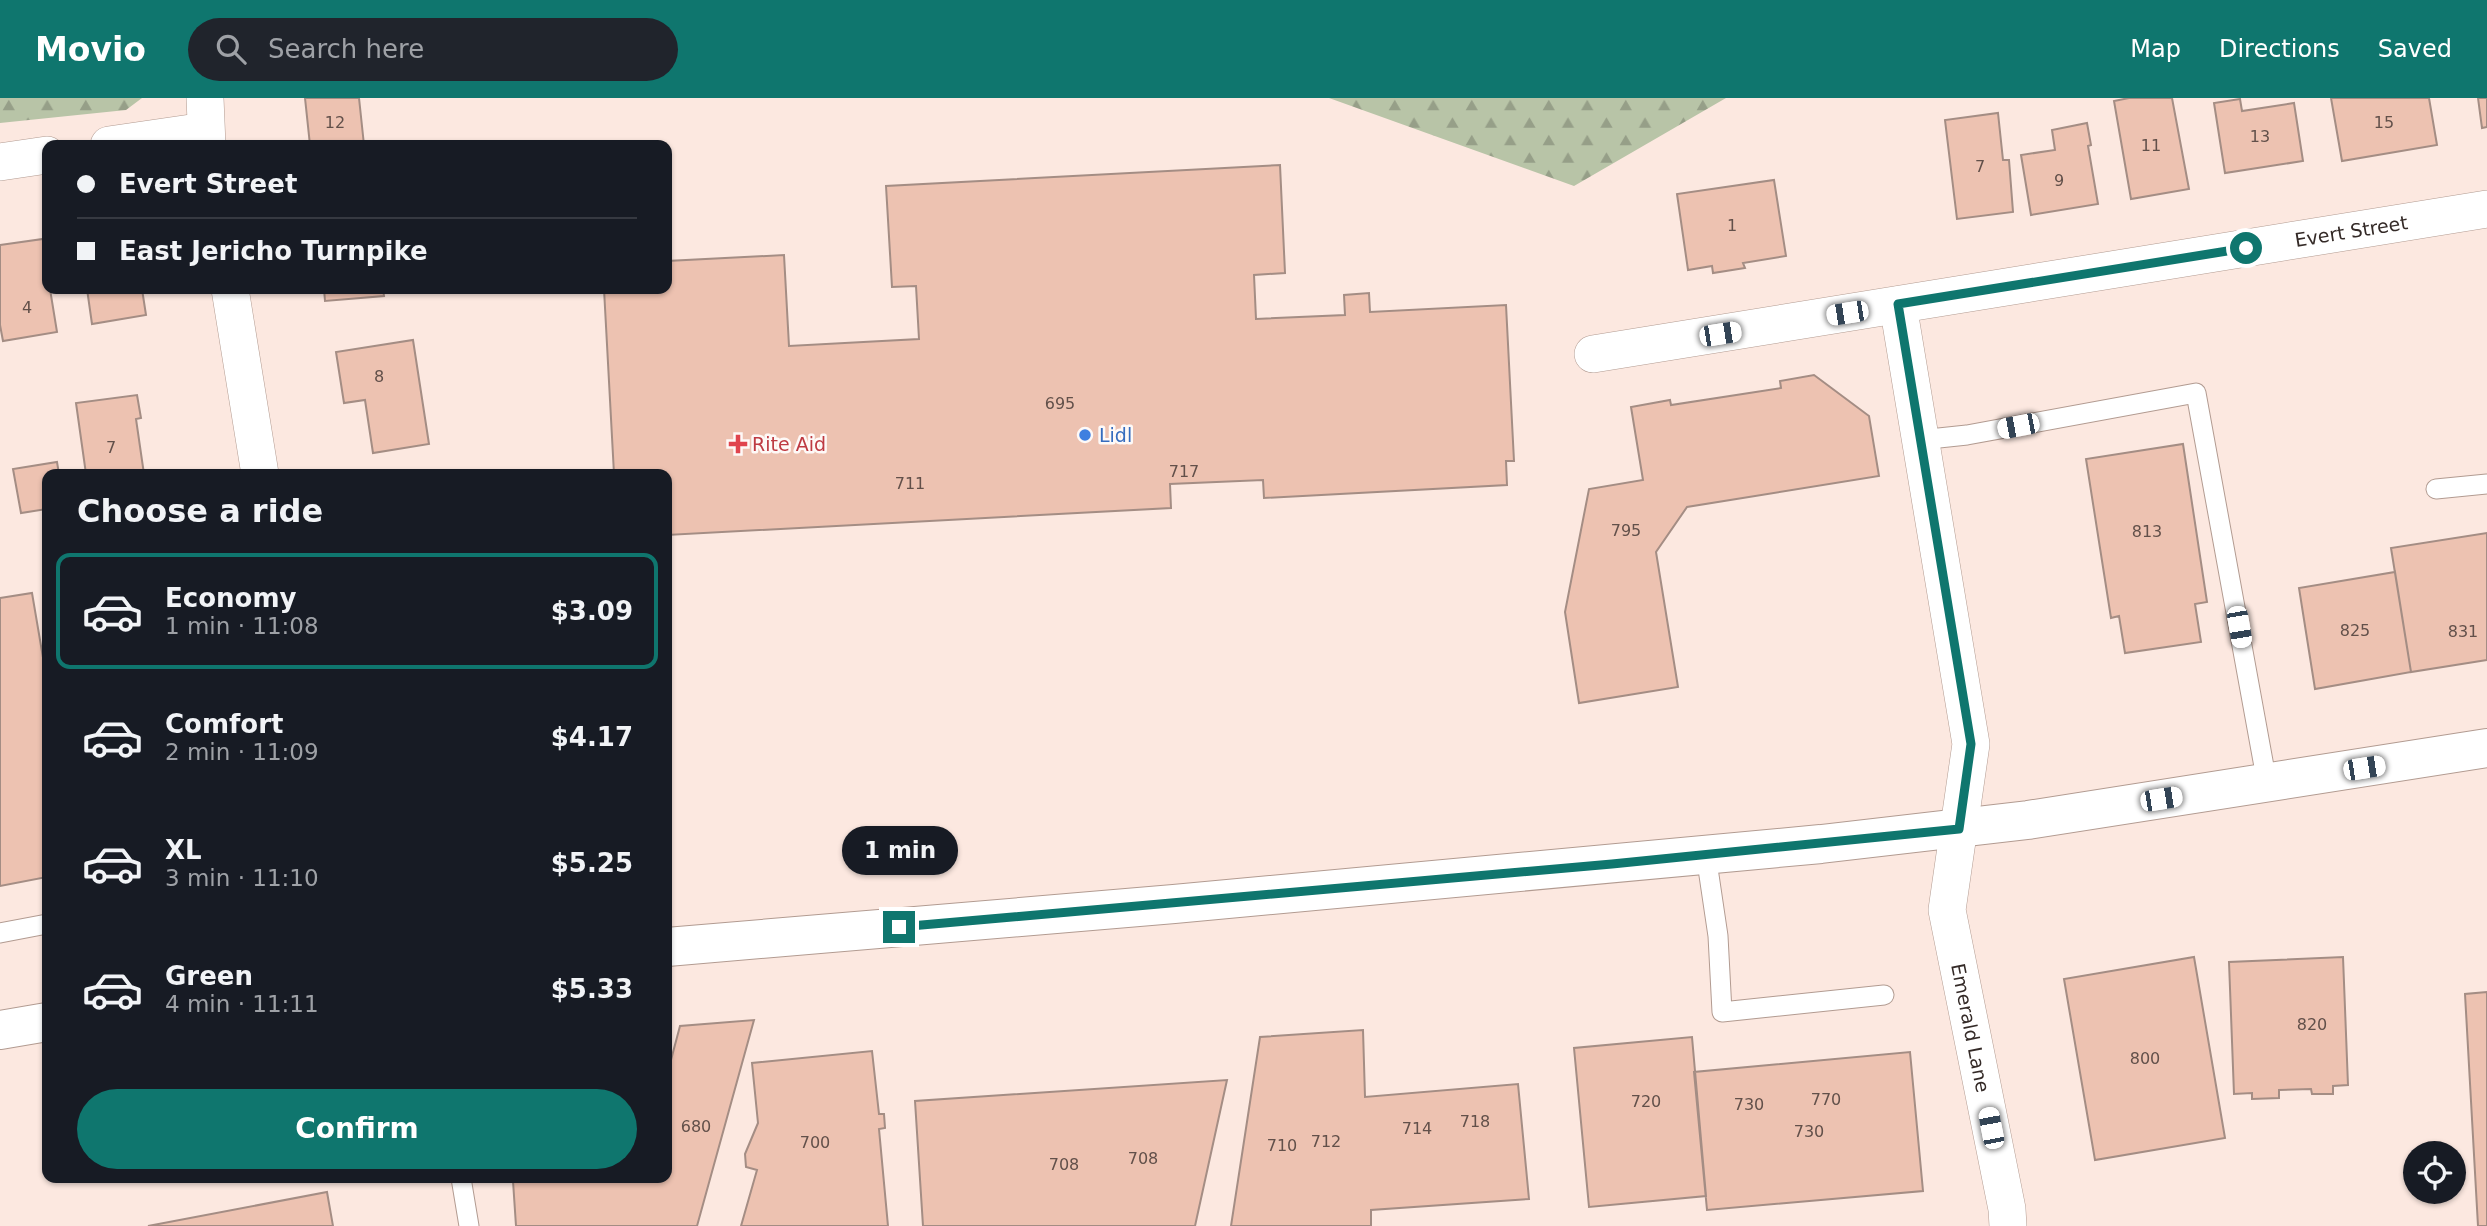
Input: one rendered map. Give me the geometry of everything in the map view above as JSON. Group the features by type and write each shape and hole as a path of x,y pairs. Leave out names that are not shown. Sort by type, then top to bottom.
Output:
{"main road":[{"path":"672,947 1706,855 1959,829 2487,748"},
{"path":"0,1030 42,1023"}],"street":[{"path":"133,140 206,125"},
{"path":"0,162 42,156"},
{"name":"Evert Street","path":"1593,354 2487,209"},
{"path":"231,294 259,469"},
{"name":"Emerald Lane","path":"1898,304 1971,744 1947,910 2007,1209 2008,1226"}],"lane":[{"path":"1920,440 1967,435 2196,393 2267,783"},
{"path":"2436,489 2487,484"},
{"path":"1706,855 1718,936 1722,1012 1884,995"},
{"path":"0,933 42,925"},
{"path":"462,1183 469,1226"}],"green space":[{"path":"0,98 142,98 126,110 0,123"},
{"path":"1329,98 1726,98 1574,186"}],"building":[{"path":"305,98 359,98 363,140 309,140"},
{"path":"2129,98 2172,98 2189,189 2131,199 2114,101"},
{"path":"2331,98 2429,98 2437,145 2342,161"},
{"path":"2478,98 2487,98 2487,127 2482,128"},
{"path":"2240,99 2242,111 2294,103 2303,161 2225,173 2214,103"},
{"path":"1998,113 2003,160 2009,160 2013,212 1957,219 1945,120"},
{"path":"2087,123 2091,145 2088,146 2098,204 2031,215 2021,155 2055,150 2052,130"},
{"path":"1280,165 1285,273 1254,275 1256,319 1345,315 1344,295 1369,293 1370,312 1506,305 1514,461 1506,461 1507,485 1264,498 1263,480 1170,484 1171,508 672,535 672,469 614,469 604,294 672,294 672,261 784,255 789,346 919,339 916,286 892,287 886,186"},
{"path":"1774,180 1786,256 1743,263 1745,268 1713,273 1712,266 1688,270 1677,194"},
{"path":"42,239 42,294 51,294 57,332 3,341 0,325 0,245"},
{"path":"88,294 143,294 146,315 92,324"},
{"path":"324,294 384,296 325,301"},
{"path":"413,340 429,444 373,453 365,400 344,403 336,352"},
{"path":"1814,375 1869,416 1879,476 1687,507 1656,552 1678,687 1579,703 1565,612 1589,489 1643,480 1631,407 1670,400 1671,405 1781,388 1780,381"},
{"path":"137,395 141,418 136,419 143,469 85,469 76,403"},
{"path":"2183,444 2207,602 2195,604 2201,642 2125,653 2119,616 2111,618 2086,459"},
{"path":"57,462 58,469 42,469 42,510 21,513 13,469"},
{"path":"2487,533 2487,660 2411,672 2391,548"},
{"path":"2395,572 2411,672 2315,689 2299,588"},
{"path":"32,593 42,652 42,878 0,886 0,598"},
{"path":"2194,957 2225,1138 2095,1160 2064,979"},
{"path":"2343,957 2348,1085 2333,1086 2333,1094 2312,1094 2311,1089 2279,1090 2279,1098 2252,1099 2252,1093 2234,1094 2229,962"},
{"path":"2487,992 2487,1226 2478,1226 2465,994"},
{"path":"754,1020 697,1226 516,1226 513,1183 672,1183 672,1056 680,1026"},
{"path":"1363,1030 1365,1097 1518,1084 1529,1199 1371,1210 1371,1226 1231,1226 1260,1037"},
{"path":"1692,1037 1706,1196 1589,1207 1574,1048"},
{"path":"872,1051 879,1114 884,1114 885,1128 879,1129 888,1226 741,1226 757,1170 746,1167 745,1154 758,1123 752,1063"},
{"path":"1910,1052 1923,1191 1707,1210 1694,1072"},
{"path":"1227,1080 1195,1226 923,1226 915,1101"},
{"path":"327,1192 333,1226 148,1226"}],"place":[{"name":"Lidl","path":"1085,435"},
{"name":"Rite Aid","path":"738,444"}],"route":[{"path":"899,927 1612,864 1959,829 1971,744 1898,304 2246,248"}]}
